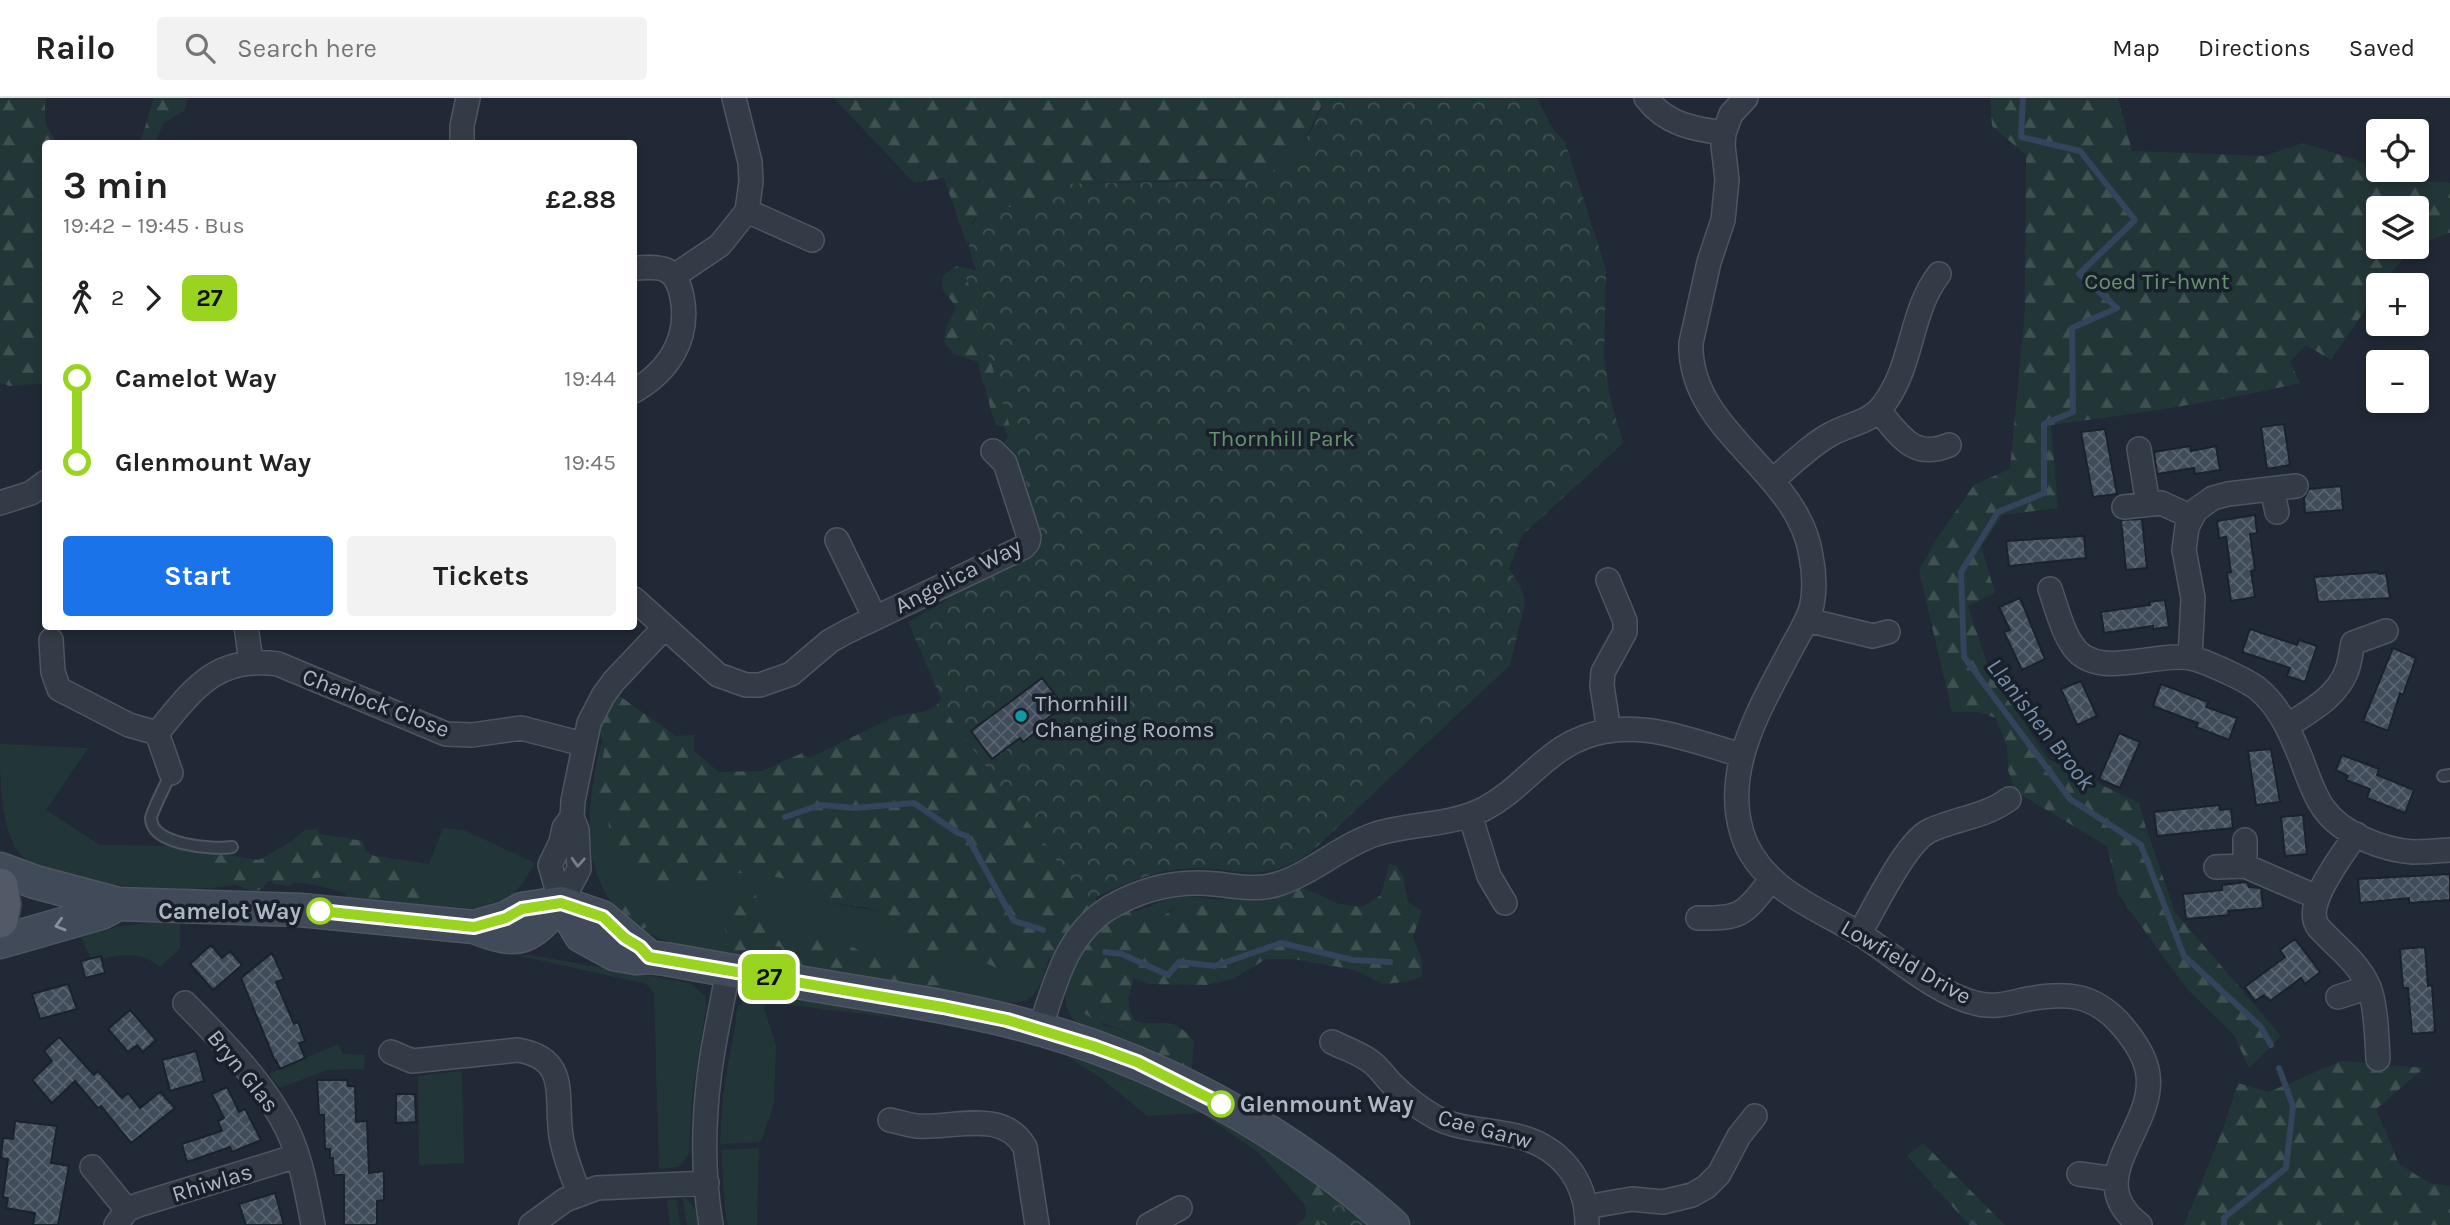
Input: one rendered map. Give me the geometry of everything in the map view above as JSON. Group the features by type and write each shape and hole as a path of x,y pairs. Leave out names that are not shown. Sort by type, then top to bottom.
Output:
{"main road":[{"path":"0,886 3,905 0,920"}],"street":[{"path":"463,140 462,126 468,98"},
{"path":"674,276 720,245 747,211 751,182 750,162 734,98"},
{"path":"1646,98 1664,117 1677,124 1724,133 1731,114 1746,98"},
{"name":"Lowfield Drive","path":"1724,133 1726,202 1691,342 1693,375 1705,400 1794,511 1807,538 1813,580 1813,597 1807,620 1760,710 1741,755 1736,786 1739,824 1749,850 1772,879 1806,905 1860,934 1961,999 1993,1006 2044,996 2076,996 2103,1008 2120,1023 2135,1041 2143,1057 2148,1073 2148,1088 2115,1179"},
{"path":"747,211 812,240"},
{"path":"637,268 659,268 674,276 680,286 685,322 680,340 662,370 650,382 637,389"},
{"path":"1772,481 1831,434 1859,424 1879,411 1895,386 1917,317 1931,284 1939,274"},
{"path":"1879,411 1902,439 1912,446 1934,451 1949,445"},
{"path":"2139,449 2148,504"},
{"name":"Angelica Way","path":"637,602 718,676 746,685 760,685 791,674 830,641 1024,547 1029,537 1005,463 993,451"},
{"path":"0,502 31,493 42,485"},
{"path":"2190,658 2193,597 2184,550 2187,527 2196,510 2213,498 2228,494 2296,486"},
{"path":"2272,489 2277,512"},
{"path":"2124,507 2161,503 2192,517"},
{"name":"Angelica Way","path":"837,540 875,618"},
{"path":"1608,580 1619,601 1625,621 1625,632 1603,672 1602,685 1609,730"},
{"path":"2050,589 2071,644 2084,657 2101,664 2190,658 2257,688 2278,711 2287,726 2325,811 2356,834 2381,846 2411,852 2450,850"},
{"path":"1807,620 1873,636 1888,632"},
{"path":"664,628 614,681 589,723 575,781 572,817 564,828 561,842 550,865 561,903 581,936 614,954 636,958 649,957 943,1007 1040,1029 1137,1062 1244,1115 1315,1162 1393,1225"},
{"path":"247,630 251,662"},
{"path":"2287,726 2316,708 2336,690 2347,670 2347,638 2386,631"},
{"path":"51,640 53,672 59,689 129,725 157,733 171,773"},
{"name":"Charlock Close","path":"157,733 195,687 205,679 219,671 251,662 278,664 446,734 472,735 522,728 583,744"},
{"path":"1040,1029 1063,963 1078,934 1091,921 1143,892 1178,884 1206,883 1253,889 1275,885 1305,873 1342,848 1375,834 1470,815 1505,795 1560,748 1578,738 1609,730 1656,732 1741,755"},
{"path":"1860,934 1901,862 1919,839 1927,832 1989,811 2008,799"},
{"path":"1470,815 1489,876 1505,903"},
{"path":"2356,834 2318,897 2315,907 2317,926 2353,961 2369,986 2378,1059"},
{"path":"2245,840 2245,866"},
{"path":"2216,867 2245,866 2318,897"},
{"path":"0,869 35,882 118,904 300,910 474,927 491,934 511,937 532,934 561,903"},
{"path":"1698,918 1725,919 1736,916 1744,911 1772,879"},
{"path":"0,942 101,913 118,904"},
{"path":"711,1225 704,1148 709,1077 728,970"},
{"path":"2338,997 2369,986"},
{"name":"Bryn Glas","path":"185,1003 268,1096 281,1117 307,1188 313,1225"},
{"name":"Cae Garw","path":"1332,1042 1370,1061 1406,1098 1436,1118 1469,1129 1509,1134 1542,1144 1568,1166 1583,1193 1587,1216 1632,1199 1663,1202 1692,1195 1706,1187 1719,1174 1739,1136 1755,1116"},
{"path":"391,1052 412,1061 518,1050 535,1053 548,1062 556,1073 564,1153 579,1193"},
{"path":"890,1119 917,1126 973,1123 994,1124 1008,1129 1019,1137 1025,1147 1037,1225"},
{"name":"Rhiwlas","path":"92,1167 122,1217 138,1205 297,1156"},
{"path":"2079,1174 2115,1179 2119,1202 2126,1213 2140,1225"},
{"path":"531,1225 579,1193 608,1187 707,1183"},
{"path":"1149,1225 1180,1208"}],"lane":[{"path":"171,773 151,819 155,827 162,835 195,848 232,847"}],"green space":[{"path":"0,98 46,98 46,123 57,140 42,140 42,383 10,386 0,383"},
{"path":"154,98 188,98 184,111 163,123 157,140 141,140"},
{"path":"834,98 1325,98 1305,140 1292,159 1255,180 1054,184 1032,206 1009,207 991,204 973,221 967,245 944,178 914,183"},
{"name":"Thornhill Park","path":"1325,98 1537,98 1553,129 1565,142 1606,269 1604,356 1610,398 1623,443 1522,535 1509,568 1522,590 1525,603 1510,665 1312,851 1277,869 1262,872 1200,868 1156,873 1087,901 955,725 908,622 948,600 945,593 1045,547 965,273 976,270 969,234 976,220 991,204 1009,207 1032,206 1054,184 1255,180 1281,165 1300,148 1314,126"},
{"name":"Coed Tir-hwnt","path":"1990,98 2118,98 2132,151 2264,156 2303,143 2366,163 2366,182 2450,183 2450,233 2429,241 2429,196 2366,196 2366,259 2404,259 2391,273 2366,273 2366,309 2331,360 2306,345 2290,362 2300,383 2176,407 2051,425 2058,508 2003,515 1981,546 1995,593 1968,606 1989,669 2048,759 2139,803 2175,912 2281,1036 2249,1068 2234,1035 2188,990 2128,908 2118,892 2107,846 2015,791 2008,770 2007,747 1996,718 1979,712 1952,712 1919,570 1974,485 2010,469 2025,309 2026,155 1992,126"},
{"path":"957,266 984,272 1078,550 1023,555 1037,551 1041,544 1025,529 1000,448 1008,437 1004,427 997,425 993,416 978,362 954,354 944,342 946,328 956,307 942,288 943,275"},
{"path":"943,695 1094,894 1098,905 1094,934 1122,912 1137,911 1151,918 1163,916 1181,905 1188,909 1229,897 1299,886 1339,904 1362,907 1381,895 1389,864 1397,866 1403,876 1408,902 1422,911 1413,937 1422,960 1422,977 1383,984 1355,970 1293,959 1266,959 1233,979 1206,985 1148,984 1134,978 1129,1006 1137,1022 1174,1024 1194,1041 1192,1068 1179,1073 1137,1053 1133,1040 1125,1032 1082,1012 1074,986 1074,953 1061,951 1047,959 1041,975 1032,978 1001,970 960,951 941,956 911,947 894,936 880,911 828,903 795,881 753,872 731,874 705,883 655,890 639,882 621,863 611,841 607,814 598,795 598,776 604,752 603,742 594,722 613,696 621,697 676,736 694,735 694,751 719,772 762,771 802,753 809,758 894,717 929,710"},
{"path":"602,740 604,752 598,776 598,795 607,814 611,841 621,863 639,882 655,890 705,883 731,874 753,872 795,881 828,903 880,911 894,936 911,947 941,956 960,951 1041,975 1049,957 1041,983 1026,1000 1007,1002 682,945 648,932 622,914 605,891 594,865 590,805"},
{"path":"0,744 88,748 46,810 100,845 172,846 247,861 272,858 319,834 363,841 363,854 429,864 443,828 466,831 535,863 524,882 511,896 496,905 474,909 352,894 295,882 269,881 177,889 129,886 75,878 32,863 19,853 8,830 2,801"},
{"path":"317,829 319,834 363,841 366,852 429,883 431,896 425,910 348,901 343,886 325,877 296,880 290,886 274,884 269,878 258,891 234,884 219,886 211,881 212,866 220,854 259,860 292,841 305,830"},
{"path":"742,887 748,887 753,892 760,910 781,923 787,936 843,942 868,955 883,957 900,952 910,954 935,971 950,977 952,987 947,996 894,988 878,971 865,967 832,975 793,969 781,947 763,945 748,956 738,955 725,941 727,934 723,922 728,902"},
{"path":"1186,896 1222,900 1188,909 1172,909 1163,916 1151,918 1137,911 1165,900"},
{"path":"628,902 640,903 648,910 648,926 633,934 619,916"},
{"path":"180,923 180,949 160,967 146,959 132,956 91,958 81,937 117,927"},
{"path":"516,955 531,955 690,983 705,996 706,1007 692,1098 689,1154 679,1167 659,1169 654,993 646,984"},
{"path":"1076,967 1074,986 1094,1016 1101,1023 1125,1033 1136,1043 1075,1021 1067,1008 1066,995"},
{"path":"759,994 820,1002 903,1019 767,1002 764,1008 776,1045 774,1103 761,1142 720,1144 723,1094 738,1008 744,999"},
{"path":"338,1044 343,1054 365,1055 364,1069 327,1070 280,1088 269,1074"},
{"path":"1067,1057 1137,1081 1205,1113 1271,1153 1331,1196 1303,1203 1259,1153 1201,1113 1147,1116 1101,1078"},
{"path":"2341,1061 2424,1068 2376,1109 2399,1164 2429,1183 2450,1186 2450,1225 2184,1225 2223,1129 2238,1083 2269,1092"},
{"path":"462,1071 464,1163 419,1165 418,1076"},
{"path":"1923,1143 2005,1225 1969,1225 1907,1156"},
{"path":"759,1148 757,1225 728,1225 721,1150"},
{"path":"1310,1183 1319,1184 1331,1196 1378,1225 1296,1225 1306,1217 1301,1192"},
{"path":"682,1195 694,1208 699,1225 687,1225"},
{"path":"1331,1196 1364,1225 1320,1225"},
{"path":"667,1199 677,1200 680,1225 670,1225"}],"building":[{"path":"2284,424 2290,465 2267,469 2261,427"},
{"path":"2105,429 2117,494 2093,497 2081,432"},
{"path":"2190,446 2191,451 2216,446 2220,470 2195,474 2194,468 2157,474 2154,452"},
{"path":"2341,486 2343,510 2305,513 2304,498 2309,489"},
{"path":"2255,515 2257,533 2250,534 2255,570 2251,571 2255,597 2231,601 2227,573 2231,572 2226,537 2219,538 2217,521"},
{"path":"2142,519 2147,568 2126,570 2121,520"},
{"path":"2084,536 2086,558 2009,566 2006,541"},
{"path":"2386,573 2390,598 2318,602 2314,577"},
{"path":"2020,598 2045,659 2022,670 2004,632 2010,630 1999,607"},
{"path":"2165,600 2169,627 2153,629 2153,626 2104,633 2101,612 2150,605 2149,602"},
{"path":"2250,629 2297,645 2299,640 2317,646 2305,682 2287,676 2290,668 2242,652"},
{"path":"2393,648 2416,658 2403,695 2400,693 2388,731 2363,721"},
{"name":"Thornhill Changing Rooms","path":"1042,678 1064,706 1037,726 1039,730 1023,742 1020,738 992,759 971,731"},
{"path":"2081,681 2097,716 2077,725 2061,689"},
{"path":"2161,684 2208,702 2206,707 2237,718 2229,740 2196,727 2198,723 2153,706"},
{"path":"2119,733 2140,742 2120,788 2099,779"},
{"path":"2271,749 2280,802 2256,805 2248,751"},
{"path":"2342,755 2379,769 2377,775 2414,790 2405,813 2367,798 2370,789 2346,780 2348,776 2336,770"},
{"path":"2219,805 2220,810 2231,809 2233,828 2157,836 2154,812"},
{"path":"2303,815 2307,854 2285,856 2281,817"},
{"path":"2450,874 2450,900 2409,903 2409,898 2360,903 2358,879"},
{"path":"2247,882 2249,887 2261,888 2263,908 2228,911 2229,915 2186,919 2183,894 2222,890 2222,885"},
{"path":"2295,939 2320,972 2305,984 2301,978 2270,1001 2264,995 2255,1001 2245,987 2285,957 2280,950"},
{"path":"211,945 222,958 230,951 242,965 213,990 190,964"},
{"path":"2425,947 2428,986 2432,985 2435,1032 2412,1034 2408,988 2403,988 2400,949"},
{"path":"272,953 284,979 276,982 294,1024 298,1022 305,1041 299,1043 305,1058 280,1069 241,978"},
{"path":"101,956 105,973 85,978 81,961"},
{"path":"68,984 77,1009 40,1019 32,994"},
{"path":"130,1010 156,1040 143,1052 137,1045 128,1052 108,1029"},
{"path":"59,1037 94,1075 98,1071 122,1098 128,1093 140,1108 160,1092 175,1108 131,1143 101,1106 98,1108 75,1081 52,1103 32,1080 52,1061 44,1051"},
{"path":"196,1051 204,1081 170,1091 162,1060"},
{"path":"317,1080 347,1080 348,1086 355,1086 356,1122 367,1121 369,1173 384,1171 384,1200 377,1201 377,1225 344,1225 344,1175 334,1175 330,1149 325,1149 324,1115 319,1115"},
{"path":"227,1087 239,1112 245,1109 261,1140 232,1152 230,1147 187,1162 182,1144 222,1131 218,1121 224,1118 212,1094"},
{"path":"396,1094 415,1094 416,1122 396,1123"},
{"path":"15,1121 57,1126 51,1163 69,1166 58,1225 33,1225 35,1213 6,1208 8,1198 3,1197 8,1159 1,1158 3,1138 13,1139"},
{"path":"275,1193 284,1225 246,1225 239,1204"}],"waterway":[{"name":"Llanishen Brook","path":"2023,98 2021,137 2080,151 2135,220 2079,274 2117,308 2072,328 2073,412 2044,424 2044,493 1998,512 1961,572 1964,657 2070,799 2141,845 2184,956 2261,1027 2271,1045"},
{"path":"785,817 820,805 855,808 914,803 958,833 967,836 1014,921 1043,930"},
{"path":"1105,952 1122,954 1168,975 1179,962 1215,966 1281,943 1353,960 1390,962"},
{"name":"Llanishen Brook","path":"2224,1225 2224,1218 2286,1168 2293,1106 2279,1068"}],"bus line":[{"name":"27","path":"320,911 474,927 506,918 522,909 561,903 603,917 649,957 1007,1020 1137,1062 1221,1104"}],"place":[{"name":"Thornhill Changing Rooms","path":"1021,716"},
{"name":"Camelot Way","path":"320,911"},
{"name":"Glenmount Way","path":"1221,1104"}]}
